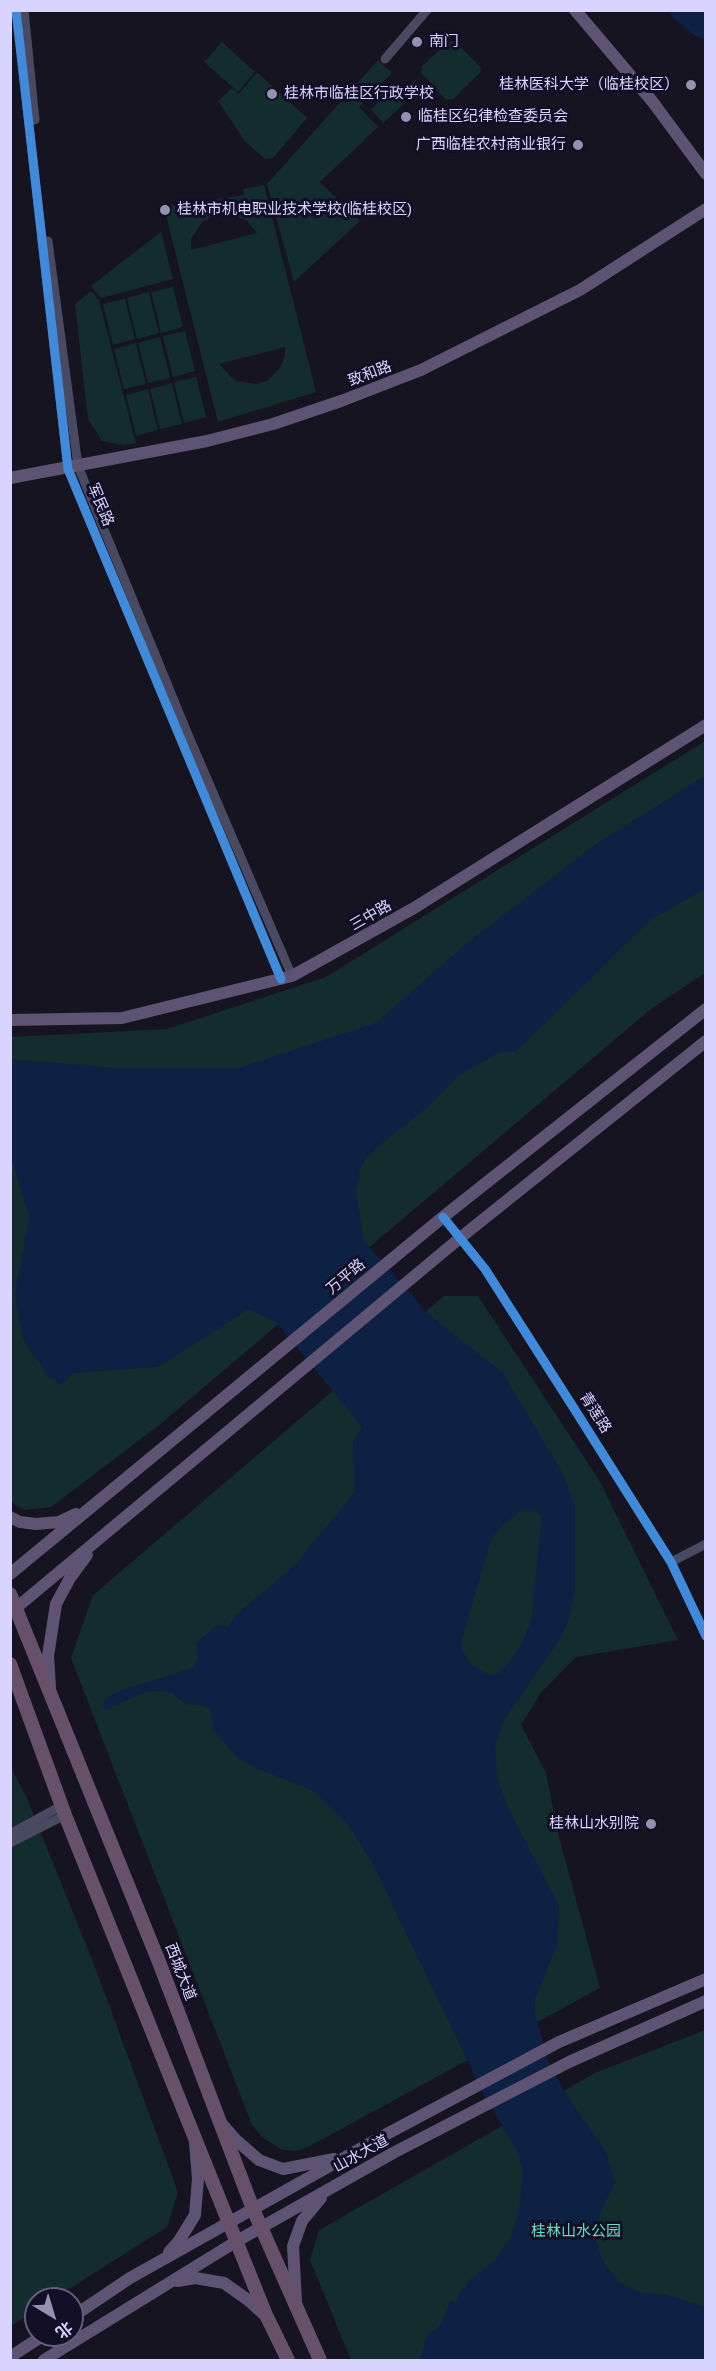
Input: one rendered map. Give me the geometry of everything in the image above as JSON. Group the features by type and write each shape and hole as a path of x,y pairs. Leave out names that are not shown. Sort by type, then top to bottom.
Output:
{"highway":[{"name":"西城大道","path":"10,1594 13,1610 50,1694 159,1962 253,2209 320,2361"},
{"path":"10,1664 63,1810 268,2319 288,2361"}],"main road":[{"path":"575,10 652,101 705,174"},
{"name":"致和路","path":"10,478 73,468 207,441 273,424 421,370 580,290 705,209"},
{"name":"三中路","path":"10,1020 122,1018 286,977 414,908 705,725"},
{"name":"万平路","path":"10,1574 443,1217 705,1009"},
{"path":"13,1610 460,1238 705,1041"},
{"path":"10,1516 20,1522 59,1522 91,1508"},
{"path":"50,1694 48,1656 56,1604 70,1578 99,1539"},
{"path":"10,1691 26,1707"},
{"name":"山水大道","path":"84,2309 158,2262 559,2042 705,1978"},
{"name":"山水大道","path":"44,2361 237,2241 340,2183 569,2062 705,2001"},
{"path":"219,2120 235,2139 259,2160 283,2169 350,2155"},
{"path":"158,2262 179,2241 195,2215 198,2179 195,2136"},
{"path":"296,2311 293,2254 296,2234 315,2203 340,2183"},
{"path":"170,2282 195,2278 224,2283 248,2300 268,2319"},
{"path":"10,2357 25,2347"}],"street":[{"name":"军民路","path":"16,10 73,468 186,730 286,977"},
{"name":"军民路","path":"24,10 73,468"},
{"path":"385,59 427,10"},
{"name":"青莲路","path":"443,1217 485,1269 671,1562 705,1636"},
{"path":"671,1562 705,1544"},
{"path":"10,1834 63,1810"},
{"path":"10,1843 63,1810"}],"green space":[{"path":"455,41 481,68 480,73 453,99 446,100 421,73 422,66 448,42"},
{"path":"222,42 255,72 238,92 204,62"},
{"path":"378,60 392,73 359,107 378,127 320,182 360,221 294,282 267,184"},
{"path":"257,72 307,118 273,158 265,159 245,141 218,101 232,88 239,94"},
{"path":"391,90 404,104 383,123 371,109"},
{"path":"264,185 316,392 218,422 164,207 244,195 243,189","holes":["226,214 246,220 257,233 191,250 191,239 202,222 211,217","285,347 285,355 280,368 268,380 257,384 235,381 219,364"]},
{"path":"161,232 173,279 101,298 91,286"},
{"path":"173,287 183,327 161,333 151,292"},
{"path":"91,291 99,300 136,443 124,445 102,441 88,419 75,304"},
{"path":"149,292 159,333 137,339 127,298"},
{"path":"125,299 135,339 113,345 103,304"},
{"path":"185,331 195,371 173,377 163,336"},
{"path":"160,337 170,378 148,383 138,343"},
{"path":"136,343 146,384 124,389 114,349"},
{"path":"196,377 206,417 184,423 174,382"},
{"path":"172,383 182,424 160,429 150,389"},
{"path":"148,389 158,430 136,436 126,395"},
{"path":"705,741 705,973 651,1009 158,1426 51,1507 25,1510 14,1504 11,1500 10,1037 167,1029 326,977"},
{"path":"444,1296 478,1296 599,1480 678,1640 576,1657 540,1694 521,1725 546,1773 558,1833 600,1988 310,2146 297,2151 282,2150 262,2137 252,2125 71,1658 93,1595"},
{"path":"10,1766 26,1796 95,1967 178,2192 167,2227 72,2287 24,2287 24,2318 11,2326"},
{"name":"桂林山水公园","path":"705,2030 705,2360 351,2360 310,2260 319,2230 595,2073"}],"water":[{"path":"670,11 705,11 705,40 694,35 672,17"},
{"path":"705,776 705,889 650,920 517,1051 498,1053 459,1075 429,1106 375,1149 361,1165 356,1192 364,1241 428,1314 503,1373 564,1476 575,1507 575,1588 569,1618 562,1636 502,1723 495,1749 498,1781 508,1808 559,1906 557,1945 535,1998 535,2013 547,2058 564,2091 606,2152 615,2183 600,2213 596,2240 602,2260 619,2282 642,2293 667,2295 705,2307 705,2360 420,2360 428,2333 435,2331 443,2321 450,2301 456,2303 459,2294 470,2280 495,2260 510,2239 518,2217 523,2174 519,2154 483,2093 373,1864 348,1825 312,1790 256,1768 238,1758 213,1730 211,1709 200,1705 185,1704 171,1692 159,1691 146,1692 105,1710 103,1704 109,1696 125,1689 193,1668 198,1660 196,1643 216,1626 228,1627 237,1614 293,1567 355,1492 353,1441 362,1427 276,1322 249,1309 158,1367 74,1373 61,1385 48,1375 23,1340 15,1294 29,1217 11,1156 10,1059 117,1068 239,1068 376,1023 467,943 596,844","holes":["521,1511 535,1511 542,1517 531,1621 521,1646 513,1657 498,1674 489,1675 472,1665 462,1651 461,1643 491,1539 504,1524"]}],"cycle path":[{"path":"16,10 68,469 281,979"},
{"path":"443,1217 485,1269 671,1562 706,1636"}],"place":[{"name":"南门","path":"417,42"},
{"name":"桂林医科大学（临桂校区）","path":"691,85"},
{"name":"桂林市临桂区行政学校","path":"272,94"},
{"name":"临桂区纪律检查委员会","path":"406,117"},
{"name":"广西临桂农村商业银行","path":"578,145"},
{"name":"桂林市机电职业技术学校(临桂校区)","path":"165,210"},
{"name":"桂林山水别院","path":"651,1824"}]}
